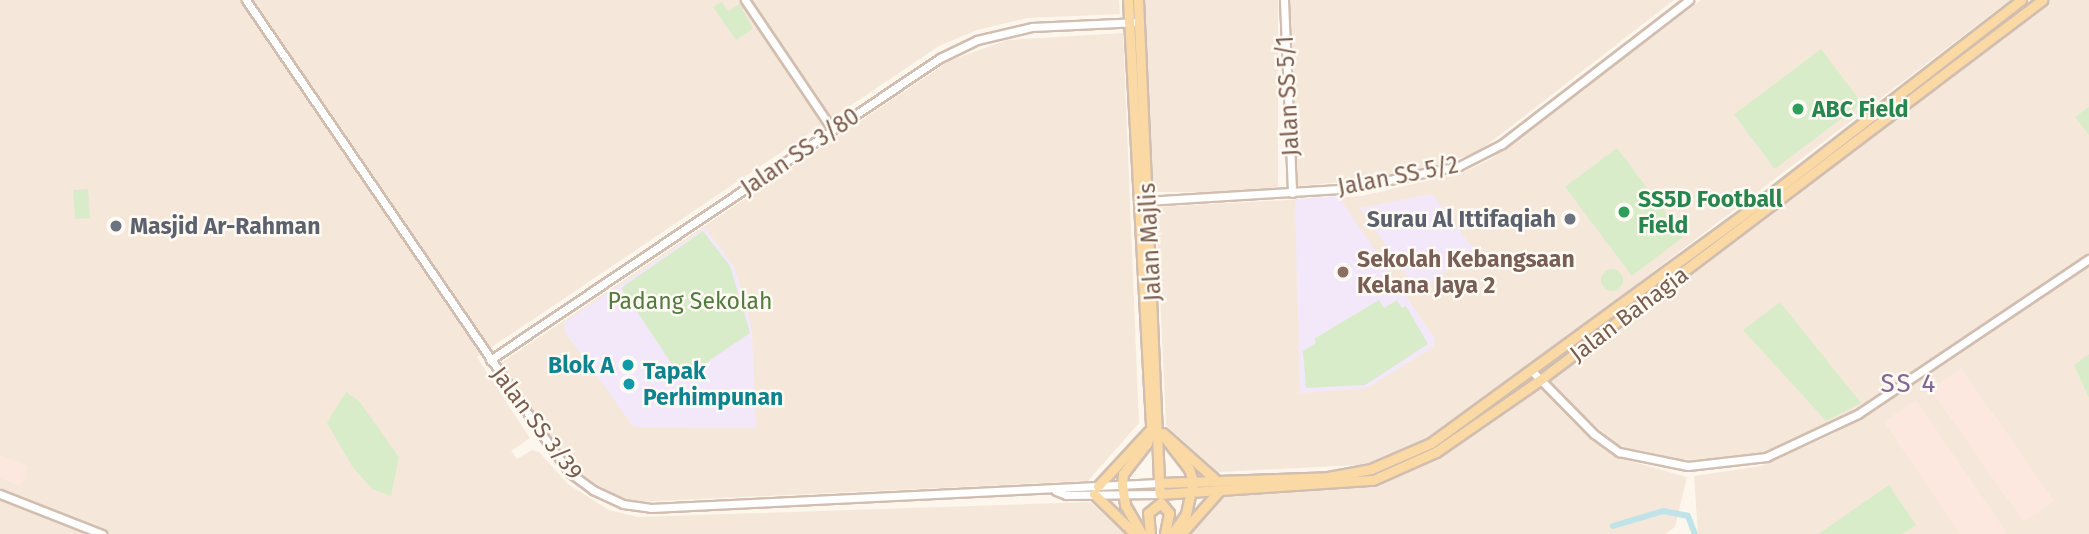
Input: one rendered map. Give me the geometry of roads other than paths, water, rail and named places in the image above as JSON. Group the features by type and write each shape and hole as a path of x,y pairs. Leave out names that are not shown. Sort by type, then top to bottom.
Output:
{"main road":[{"name":"Jalan Majlis","path":"1128,0 1134,23 1160,494"},
{"name":"Jalan Majlis","path":"1134,23 1138,0"},
{"name":"Jalan Bahagia","path":"1160,494 1192,493 1218,486 1328,477 1371,469 1431,443 1533,372 2021,0"},
{"name":"Jalan Bahagia","path":"1160,483 1193,481 1218,486 1329,486 1373,480 1405,468 1540,380 1821,170 2042,0"},
{"path":"2012,7 2004,17 2006,22 2020,17"},
{"path":"1988,26 2002,23 1996,35"},
{"path":"1814,160 1821,170"},
{"path":"1155,429 1189,469 1193,481 1186,514 1172,534"},
{"path":"1155,429 1218,486 1181,534"},
{"path":"1142,534 1122,490 1123,474 1155,429"},
{"path":"1135,534 1096,490 1155,429"},
{"path":"1150,534 1148,513 1161,503 1169,513 1165,534"}],"street":[{"name":"Jalan SS 3/39","path":"246,0 490,360 570,473 593,491 630,505 651,508 1056,491 1122,490 1160,494"},
{"path":"745,0 832,129"},
{"name":"Jalan SS 5/1","path":"1283,0 1292,193"},
{"name":"Jalan SS 5/2","path":"1143,201 1292,193 1407,179 1459,166 1488,153 1689,0"},
{"name":"Jalan SS 3/80","path":"490,360 940,58 977,40 1045,25 1134,23"},
{"path":"1533,372 1606,444 1642,460 1688,466 1766,457 1858,414 2089,259"},
{"name":"Jalan SS 3/39","path":"1122,490 1160,483"},
{"path":"0,494 102,534"}],"waterway":[{"path":"1613,526 1663,511 1688,516 1695,534"}],"place":[{"name":"ABC Field","path":"1798,109"},
{"name":"SS5D Football Field","path":"1624,212"},
{"name":"Surau Al Ittifaqiah","path":"1570,219"},
{"name":"Masjid Ar-Rahman","path":"116,226"},
{"name":"Sekolah Kebangsaan Kelana Jaya 2","path":"1343,272"},
{"name":"Blok A","path":"628,365"},
{"name":"Tapak Perhimpunan","path":"629,384"}],"district":[{"name":"SS 4","path":"1909,384"}],"park label":[{"name":"Padang Sekolah","path":"690,301"}]}
